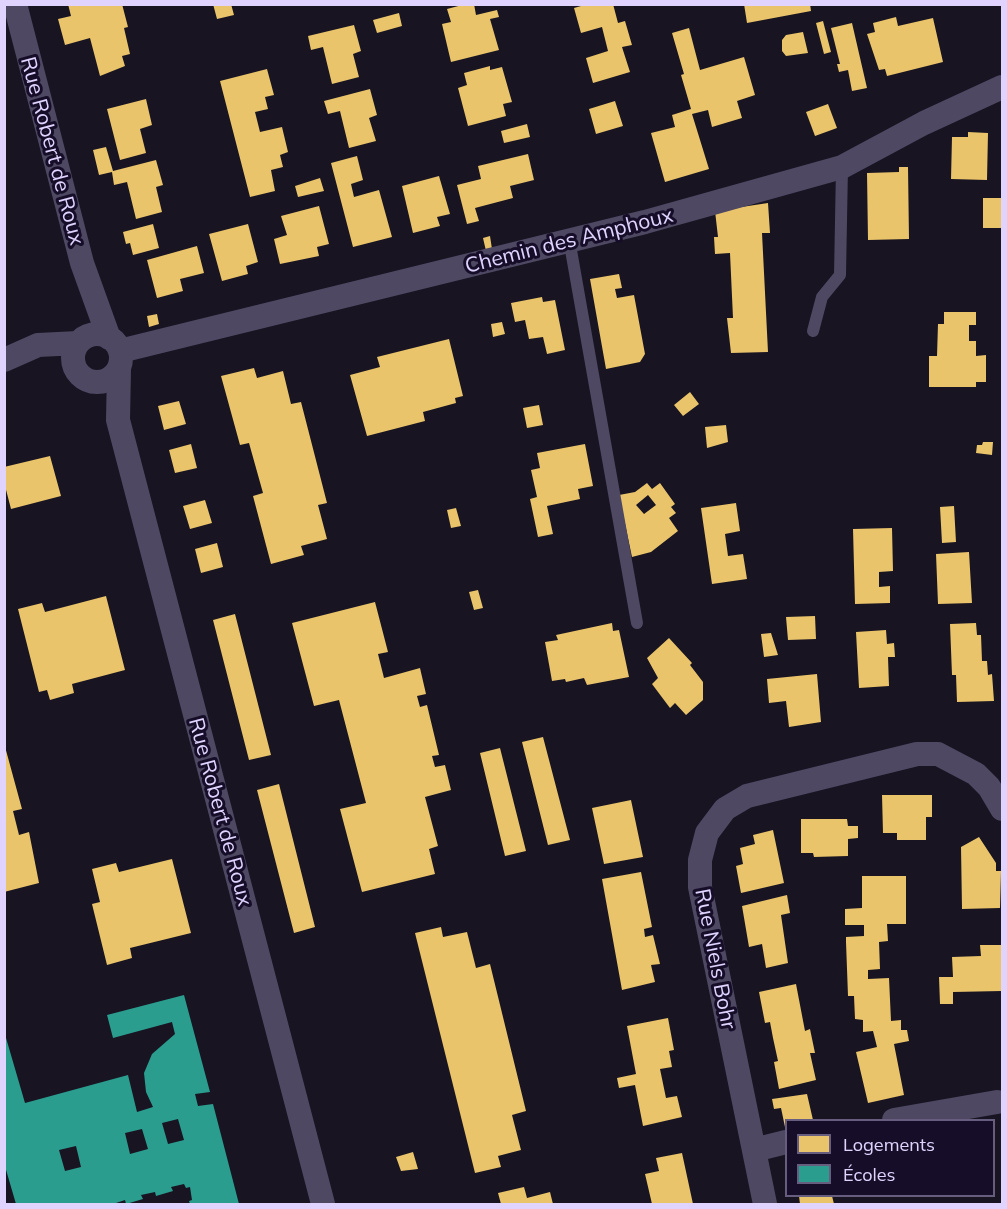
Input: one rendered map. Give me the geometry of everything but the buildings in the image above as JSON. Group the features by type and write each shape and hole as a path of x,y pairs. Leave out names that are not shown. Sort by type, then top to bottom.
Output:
{"street":[{"name":"Rue Robert de Roux","path":"15,4 81,263 116,352 118,420 323,1204"},
{"name":"Chemin des Amphoux","path":"116,352 645,222 842,167 924,123 1002,87"},
{"name":"Rue Robert de Roux","path":"81,263 81,341"},
{"path":"9,358 60,361 95,383 105,382 116,352 91,334 74,350 74,368"},
{"path":"9,358 38,345 81,341"},
{"name":"Rue Robert de Roux","path":"95,383 118,420"},
{"name":"Rue Niels Bohr","path":"765,1204 700,887 700,860 707,833 724,809 747,796 917,754 938,754 976,774 989,787 1002,809"},
{"path":"900,1119 997,1102"},
{"path":"754,1150 785,1142"}],"lane":[{"path":"813,331 822,297 840,275 842,167"},
{"path":"570,239 637,623"}]}
